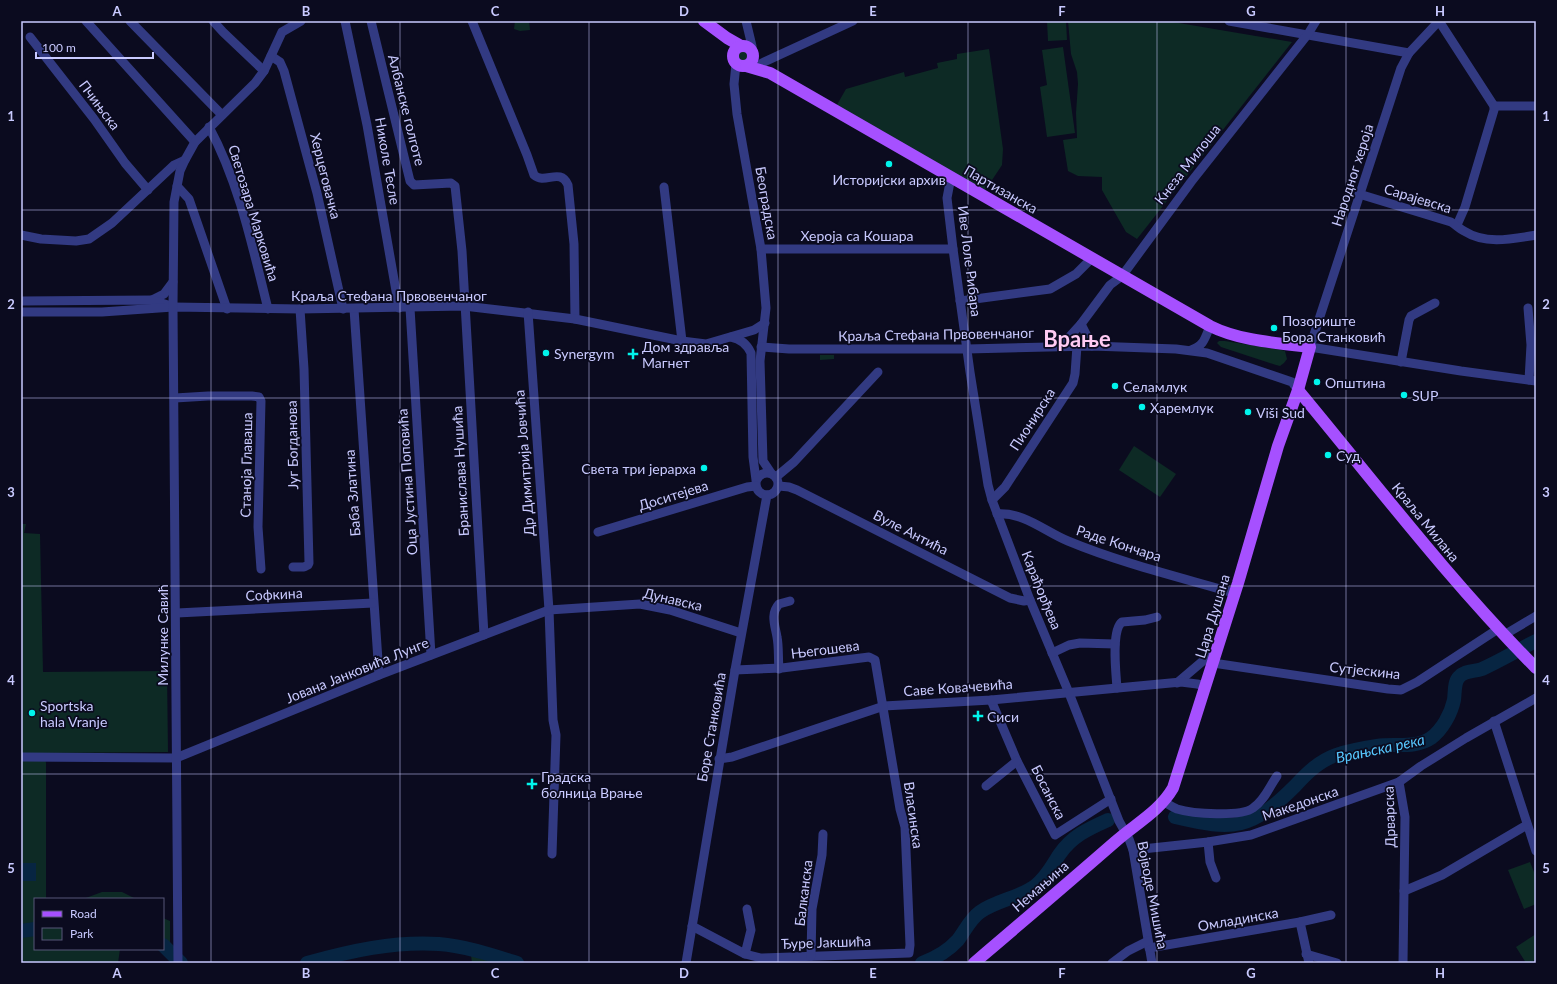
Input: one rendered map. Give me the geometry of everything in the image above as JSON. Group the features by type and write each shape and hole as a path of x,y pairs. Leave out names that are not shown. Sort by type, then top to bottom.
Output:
{"main road":[{"path":"704,21 727,38 743,55"},
{"name":"Партизанска","path":"743,55 762,63 770,73"},
{"name":"Партизанска","path":"743,55 770,73 1214,328 1246,338 1310,347"},
{"name":"Цара Душана","path":"1126,832 1164,802 1173,788 1206,686 1278,446 1298,390 1310,347"},
{"name":"Краља Милана","path":"1298,390 1446,570 1501,632 1536,668"},
{"name":"Немањина","path":"974,963 1126,832"}],"street":[{"path":"86,21 195,142"},
{"path":"130,21 222,115"},
{"path":"213,21 264,71"},
{"name":"Милунке Савић","path":"178,963 176,758 177,613 173,307 174,202 185,160 195,142 255,83 264,71 282,32 300,21"},
{"name":"Николе Тесле","path":"345,21 367,125 399,308"},
{"name":"Албанске голготе","path":"371,21 410,181 414,185 451,183 455,186 462,251 464,306"},
{"path":"472,21 534,175 540,178 560,176 566,180 568,185 574,244 576,319"},
{"name":"Београдска","path":"746,21 751,40 743,55 734,84 737,114 760,249 766,308 761,347 763,461 775,479"},
{"path":"762,63 853,21"},
{"path":"1229,21 1409,53"},
{"name":"Кнеза Милоша","path":"1061,346 1081,324 1110,285 1122,276 1191,182 1308,34 1316,21"},
{"path":"1439,21 1494,106 1465,206 1457,226"},
{"name":"Народног хероја","path":"1310,347 1401,68 1409,53 1439,21"},
{"name":"Пчињска","path":"30,37 94,119 125,163 148,190"},
{"name":"Херцеговачка","path":"271,56 280,62 284,72 317,193 343,309"},
{"path":"1494,106 1536,106"},
{"name":"Светозара Марковића","path":"209,127 216,139 233,183 246,224 268,309"},
{"path":"21,235 42,239 76,241 89,239 112,223 174,165 185,160"},
{"name":"Иве Лоле Рибара","path":"951,177 948,198 953,249 967,349"},
{"path":"177,186 189,199 227,309"},
{"path":"664,187 682,341"},
{"name":"Сарајевска","path":"1360,194 1445,220 1474,236 1488,239 1506,240 1536,235"},
{"name":"Хероја са Кошара","path":"760,249 953,249"},
{"path":"960,301 1050,289 1076,274 1092,258"},
{"path":"152,300 164,294 174,280"},
{"path":"102,300 102,312"},
{"name":"Краља Стефана Првовенчаног","path":"21,301 152,300 173,307"},
{"path":"1401,362 1411,316 1435,303"},
{"name":"Краља Стефана Првовенчаног","path":"21,312 102,312 173,307 300,310 464,306 528,312 576,319 682,341 706,344 754,330 765,323"},
{"name":"Бранислава Нушића","path":"464,306 484,634"},
{"name":"Оца Јустина Поповића","path":"410,308 432,656"},
{"path":"1310,347 1401,362 1532,380 1528,308"},
{"name":"Баба Златина","path":"354,309 379,675"},
{"name":"Југ Богданова","path":"293,566 304,567 308,565 309,562 304,369 300,310"},
{"name":"Др Димитрија Јовчића","path":"528,312 549,610 553,720 556,735 552,854"},
{"path":"1081,324 1092,346"},
{"path":"1204,349 1214,328"},
{"path":"731,337 736,338 746,344 751,353 753,457 756,483 760,493 767,496 773,494 775,479 794,462 878,372"},
{"name":"Пионирска","path":"992,500 1005,487 1073,383 1077,346"},
{"name":"Краља Стефана Првовенчаног","path":"761,347 789,349 967,349 1092,346 1169,348 1190,351 1204,349 1292,382 1298,390"},
{"name":"Карађорђева","path":"967,349 984,465 992,500 1030,600 1069,693 1119,821 1126,832"},
{"name":"Станоја Главаша","path":"175,398 208,396 259,397 258,527 261,569"},
{"path":"756,483 761,474 775,479"},
{"name":"Вуле Антића","path":"775,479 788,487 797,490 1010,598 1024,601 1030,600"},
{"name":"Доситејева","path":"598,532 756,483"},
{"name":"Боре Станковића","path":"686,963 741,633 767,496"},
{"name":"Раде Кончара","path":"997,514 1008,513 1019,516 1067,540 1143,566 1234,593"},
{"name":"Његошева","path":"779,669 774,612 778,604 790,602"},
{"name":"Софкина","path":"177,613 373,603"},
{"name":"Дунавска","path":"549,610 628,604 644,605 685,614 741,633"},
{"name":"Јована Јанковића Лунге","path":"176,758 379,675 549,610"},
{"name":"Сутјескина","path":"1213,663 1401,690 1501,632 1536,616"},
{"path":"1117,688 1115,644 1117,627 1122,622 1145,620 1157,617"},
{"path":"1052,653 1070,645 1080,643 1115,644"},
{"path":"1177,683 1217,649"},
{"name":"Његошева","path":"735,670 779,669 869,657 876,660 884,706"},
{"name":"Саве Ковачевића","path":"720,759 732,758 884,706 991,700 1189,682 1206,686"},
{"name":"Дрварска","path":"1403,963 1404,817 1399,782 1421,766 1494,721 1536,698"},
{"name":"Босанска","path":"991,700 1018,761 1055,835 1111,800"},
{"name":"Власинска","path":"884,706 900,809 905,827 910,944 908,952"},
{"path":"1494,721 1536,851"},
{"path":"21,757 176,758"},
{"name":"Босанска","path":"986,786 1018,761"},
{"path":"1164,802 1175,808 1192,812 1231,814 1245,812 1254,808 1266,795 1277,776"},
{"name":"Македонска","path":"1134,850 1208,842 1251,835 1399,782"},
{"path":"1404,891 1442,875 1527,825"},
{"name":"Војводе Мишића","path":"1126,832 1134,850 1152,963"},
{"name":"Балканска","path":"812,956 812,909 822,856 823,834"},
{"path":"1208,842 1210,862 1216,878"},
{"path":"745,954 752,930 747,909"},
{"name":"Омладинска","path":"1112,963 1128,951 1149,944 1300,922 1331,915"},
{"path":"1300,922 1309,963"},
{"name":"Ђуре Јакшића","path":"692,926 745,954 761,958 872,955 908,952"},
{"path":"1306,954 1337,963"}],"green space":[{"path":"515,21 529,21 530,30 520,31 514,29"},
{"path":"1047,21 1066,21 1067,40 1048,41"},
{"path":"1068,21 1167,21 1292,42 1137,239 1126,232 1102,190 1102,177 1078,176 1068,171 1063,140 1077,138 1076,113 1078,84 1077,72 1071,54"},
{"path":"1063,47 1075,133 1047,137 1040,87 1047,85 1042,50"},
{"path":"989,49 1003,149 1002,165 982,195 940,171 883,131 834,110 846,89 904,72 905,77 938,68 937,63 957,59 957,54"},
{"path":"741,52 745,52 747,53 747,61 741,62 738,59 738,55"},
{"path":"1219,341 1285,351 1287,359 1280,366 1276,365 1221,347 1217,343"},
{"path":"820,355 834,355 834,359 820,360"},
{"path":"1134,446 1176,474 1160,497 1119,470"},
{"path":"21,524 26,524 24,533 40,534 43,672 167,671 168,752 44,753 46,763 46,898 34,898 34,950 120,950 118,963 21,963"},
{"path":"1530,862 1536,877 1536,904 1524,909 1508,870"},
{"path":"102,892 122,892 134,898 86,898"},
{"path":"164,918 170,921 170,943 164,941"},
{"path":"1536,934 1536,959 1530,963 1526,963 1516,947"},
{"path":"471,955 499,963 472,963"}],"water":[{"path":"21,863 36,863 36,881 21,881"}],"waterway":[{"name":"Врањска река","path":"1175,817 1212,824 1227,825 1241,823 1253,819 1280,801 1314,768 1336,755 1384,745 1411,745 1425,741 1435,735 1446,721 1453,705 1456,682 1461,675 1496,663 1536,641"},
{"name":"Врањска река","path":"922,963 950,948 958,940 973,918 980,912 1029,890 1039,883 1046,876 1059,855 1069,843 1087,830 1108,820"},
{"name":"Врањска река","path":"21,931 34,929"},
{"name":"Врањска река","path":"307,963 372,948 422,943 459,947 517,963"},
{"name":"Врањска река","path":"164,946 181,963"}],"place":[{"name":"Историјски архив","path":"889,164"},
{"name":"Позориште Бора Станковић","path":"1274,328"},
{"name":"Synergym","path":"546,353"},
{"name":"Дом здравља Магнет","path":"633,354"},
{"name":"Општина","path":"1317,382"},
{"name":"Селамлук","path":"1115,386"},
{"name":"SUP","path":"1404,395"},
{"name":"Харемлук","path":"1142,407"},
{"name":"Viši Sud","path":"1248,412"},
{"name":"Суд","path":"1328,455"},
{"name":"Света три јерарха","path":"704,468"},
{"name":"Sportska hala Vranje","path":"32,713"},
{"name":"Сиси","path":"978,716"},
{"name":"Градска болница Врање","path":"532,784"}],"district":[{"name":"Врање","path":"1077,338"}]}
